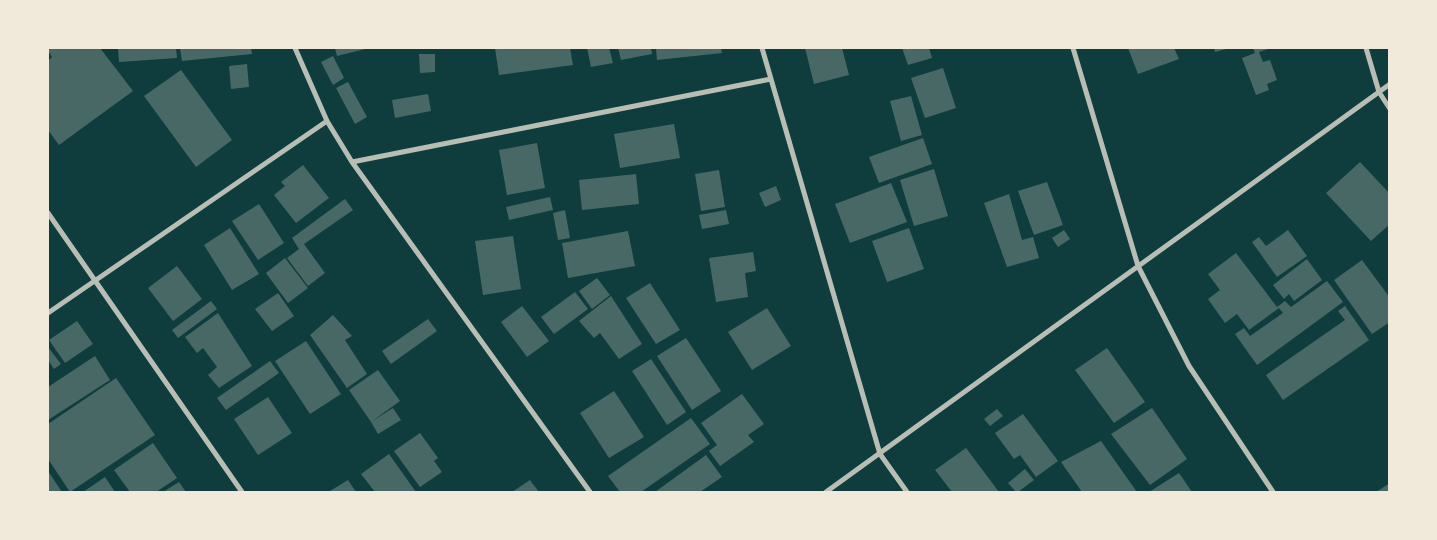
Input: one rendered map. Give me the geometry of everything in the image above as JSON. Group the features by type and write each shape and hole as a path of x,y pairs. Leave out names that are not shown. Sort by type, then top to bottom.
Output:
{"street":[{"path":"295,48 327,121 352,162 590,492"},
{"path":"762,48 880,454 907,492"},
{"path":"1073,48 1138,266 1189,366 1273,492"},
{"path":"1366,48 1378,92 1390,109"},
{"path":"352,162 771,79"},
{"path":"826,492 1390,84"},
{"path":"48,313 327,121"},
{"path":"48,213 242,492"}],"building":[{"path":"48,48 100,48 133,91 59,145 48,130 48,61 52,57"},
{"path":"118,48 176,48 177,58 119,62"},
{"path":"180,48 251,48 252,54 182,61"},
{"path":"335,48 369,48 337,56"},
{"path":"495,48 570,48 573,65 499,75"},
{"path":"587,48 609,48 613,63 591,67"},
{"path":"618,48 651,48 652,54 621,60"},
{"path":"656,48 721,48 722,53 657,60"},
{"path":"805,48 842,48 849,75 814,84"},
{"path":"902,48 929,48 932,58 908,65"},
{"path":"1128,48 1174,48 1179,59 1138,74"},
{"path":"1214,48 1230,48 1215,52"},
{"path":"1253,48 1271,48 1259,52 1263,62 1270,60 1277,80 1267,84 1269,90 1256,95 1242,58 1255,53"},
{"path":"419,54 435,54 435,72 420,73"},
{"path":"333,56 344,78 333,85 321,62"},
{"path":"247,64 249,87 231,89 229,66"},
{"path":"943,68 956,108 925,118 911,78"},
{"path":"181,70 232,140 196,167 144,96"},
{"path":"348,82 367,117 355,124 336,88"},
{"path":"428,94 431,111 395,118 392,100"},
{"path":"911,96 922,135 901,141 890,101"},
{"path":"674,124 680,158 620,168 614,134"},
{"path":"923,138 932,164 879,183 869,157"},
{"path":"537,143 545,188 507,195 499,150"},
{"path":"1360,162 1390,194 1390,224 1371,241 1326,193"},
{"path":"303,165 329,198 296,223 274,195 285,186 281,182"},
{"path":"934,169 948,216 914,226 900,180"},
{"path":"719,170 725,207 701,211 695,174"},
{"path":"636,174 639,204 582,210 579,180"},
{"path":"1047,182 1063,225 1034,235 1018,191"},
{"path":"891,183 907,222 850,243 835,204"},
{"path":"776,186 781,200 765,207 759,193"},
{"path":"1009,194 1022,240 1033,237 1039,258 1007,267 984,203"},
{"path":"550,197 553,210 509,220 506,207"},
{"path":"345,199 353,210 304,244 325,273 308,286 287,258 299,249 292,238"},
{"path":"259,204 284,243 258,260 232,221"},
{"path":"565,210 570,238 558,240 553,213"},
{"path":"726,210 729,224 702,229 699,215"},
{"path":"230,228 259,274 232,290 204,245"},
{"path":"909,228 924,269 887,282 872,241"},
{"path":"1064,230 1070,239 1058,247 1052,238"},
{"path":"1288,230 1307,256 1277,277 1252,242 1259,237 1266,246"},
{"path":"628,231 635,266 568,278 562,243"},
{"path":"513,236 521,289 483,295 475,241"},
{"path":"753,252 756,271 745,273 748,297 716,302 709,258"},
{"path":"1236,253 1277,307 1285,301 1291,307 1327,281 1343,302 1257,365 1235,334 1244,328 1250,336 1283,313 1279,308 1249,330 1237,314 1225,323 1208,299 1220,290 1208,274"},
{"path":"285,258 308,288 288,303 266,273"},
{"path":"1307,259 1322,280 1294,301 1289,294 1284,299 1273,285"},
{"path":"1362,260 1390,298 1390,322 1372,334 1334,280"},
{"path":"177,266 202,299 173,321 148,288"},
{"path":"597,278 610,295 592,309 579,291"},
{"path":"650,283 680,330 656,344 626,298"},
{"path":"575,292 588,309 554,334 541,317"},
{"path":"278,293 294,316 272,331 255,309"},
{"path":"611,296 642,344 619,359 600,333 594,338 579,321"},
{"path":"211,301 217,309 178,338 172,330"},
{"path":"522,306 549,341 527,357 501,322"},
{"path":"1345,306 1369,340 1283,400 1266,375 1345,320 1338,311"},
{"path":"767,308 791,346 752,370 728,332"},
{"path":"218,313 252,366 219,388 208,375 217,367 203,348 197,353 185,337"},
{"path":"333,315 352,336 345,340 367,374 347,388 310,335"},
{"path":"428,319 437,331 391,364 382,351"},
{"path":"77,321 93,344 65,363 49,340"},
{"path":"686,338 721,391 692,410 657,356"},
{"path":"306,341 341,394 310,414 275,361"},
{"path":"48,347 61,364 54,369 48,360"},
{"path":"1107,348 1145,402 1114,423 1075,370"},
{"path":"95,356 110,380 48,420 48,387"},
{"path":"651,359 686,412 667,425 632,371"},
{"path":"270,361 279,373 226,410 217,398"},
{"path":"378,370 400,401 371,422 349,390"},
{"path":"116,378 155,435 70,492 48,459 48,424"},
{"path":"614,391 644,437 609,458 580,413"},
{"path":"742,394 764,424 748,435 754,442 720,466 709,451 717,445 701,423"},
{"path":"268,397 292,433 258,455 234,419"},
{"path":"393,408 401,420 378,434 371,422"},
{"path":"1152,408 1187,459 1150,485 1111,434"},
{"path":"997,409 1003,416 990,426 984,419"},
{"path":"1023,414 1058,461 1036,477 1020,455 1014,459 995,433"},
{"path":"691,418 710,444 641,492 620,492 608,476"},
{"path":"420,433 438,458 434,461 442,472 420,487 394,451"},
{"path":"1101,441 1137,492 1082,492 1061,462"},
{"path":"153,443 177,478 156,492 130,492 114,470"},
{"path":"966,448 999,492 952,492 935,470"},
{"path":"389,454 416,492 375,492 361,474"},
{"path":"706,455 722,477 700,492 655,492"},
{"path":"1025,469 1034,480 1016,492 1008,483"},
{"path":"48,471 62,492 48,492"},
{"path":"1179,473 1192,492 1149,492"},
{"path":"105,477 115,492 83,492"},
{"path":"348,480 356,492 330,491"},
{"path":"530,480 539,492 512,492"},
{"path":"179,482 186,492 163,492"},
{"path":"1390,483 1390,492 1376,492"}]}
